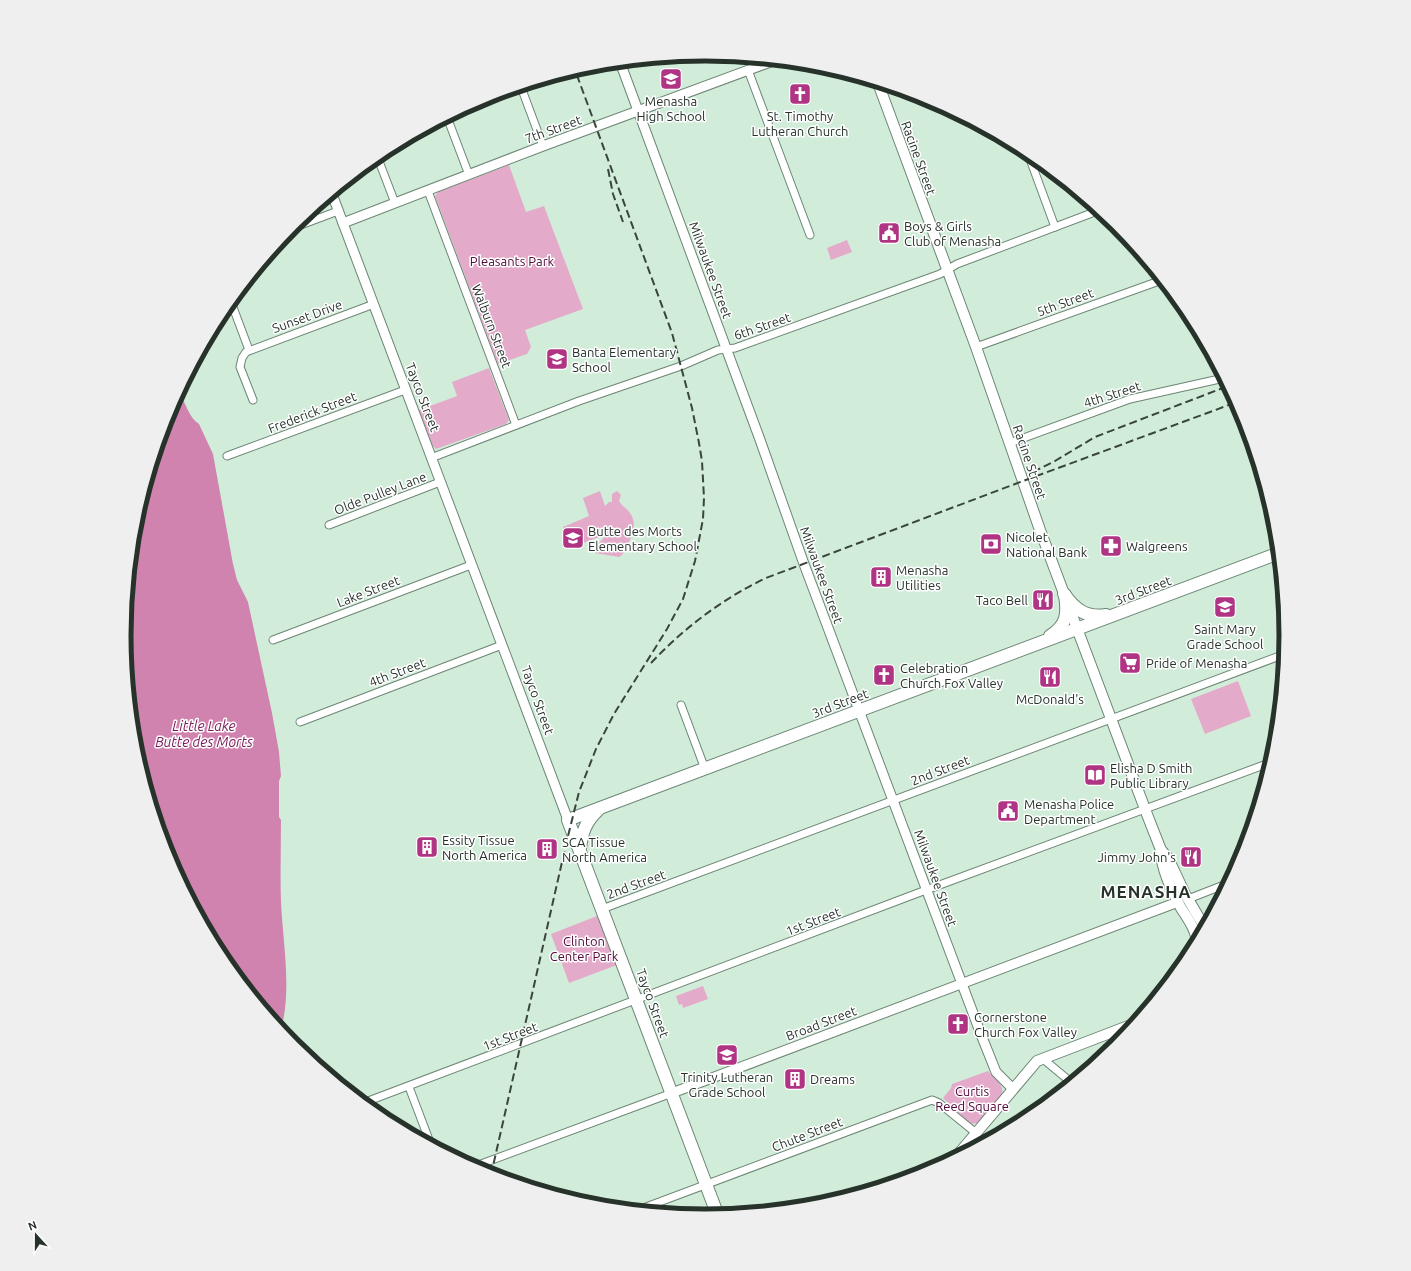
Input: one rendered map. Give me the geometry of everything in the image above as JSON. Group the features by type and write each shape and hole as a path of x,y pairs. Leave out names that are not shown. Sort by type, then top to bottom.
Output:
{"main road":[{"name":"Racine Street","path":"880,88 976,347 1064,594 1161,850 1168,858 1196,935"},
{"name":"3rd Street","path":"568,820 1038,642 1274,555"},
{"path":"1064,594 1077,609 1089,615 1098,616 1120,613"},
{"path":"1038,642 1058,630 1065,621 1066,608 1064,594"},
{"path":"579,849 586,823 600,808"},
{"name":"Tayco Street","path":"568,820 716,1210"},
{"name":"Racine Street","path":"1183,900 1202,924"},
{"path":"962,1150 1033,1064 1042,1058 1125,1027"}],"street":[{"name":"7th Street","path":"343,223 543,146 764,64"},
{"name":"Milwaukee Street","path":"622,67 759,437 804,564 961,983 994,1068 996,1072 1013,1089"},
{"path":"748,70 810,235"},
{"path":"522,91 543,146"},
{"path":"449,121 469,174"},
{"path":"380,163 395,203"},
{"path":"1031,163 1055,227"},
{"name":"Walburn Street","path":"428,191 516,425"},
{"name":"Tayco Street","path":"334,199 568,820"},
{"path":"306,223 338,211"},
{"name":"6th Street","path":"431,458 516,425 681,366 718,350 735,348 773,335 940,274 946,269 957,264 1093,212"},
{"name":"5th Street","path":"976,347 1157,282"},
{"name":"Sunset Drive","path":"249,350 374,304"},
{"path":"233,309 249,350 242,358 240,367 253,400"},
{"name":"4th Street","path":"1010,443 1130,399 1220,379"},
{"name":"Frederick Street","path":"227,456 405,390"},
{"name":"Olde Pulley Lane","path":"329,525 440,482"},
{"name":"Lake Street","path":"273,640 472,565"},
{"name":"4th Street","path":"300,722 502,645"},
{"name":"2nd Street","path":"602,909 1279,656"},
{"path":"681,705 706,769"},
{"name":"1st Street","path":"370,1101 926,890 1265,765"},
{"name":"Broad Street","path":"482,1164 1223,885"},
{"path":"1042,1058 1068,1080"},
{"path":"409,1086 429,1139"},
{"name":"Chute Street","path":"647,1207 932,1100 939,1103 976,1134"}],"green space":[{"name":"Pleasants Park","path":"509,165 526,212 544,206 583,309 525,330 531,347 527,354 498,364 435,196 438,192"},
{"path":"847,240 852,252 831,260 827,248"},
{"path":"489,368 509,420 506,424 436,449 432,445 419,410 457,396 452,382"},
{"path":"600,491 605,506 609,502 612,502 612,494 617,491 621,495 619,501 629,511 633,518 634,524 632,535 622,555 619,557 595,553 595,548 605,535 574,546 571,549 563,527 589,516 583,498"},
{"path":"1238,681 1251,716 1205,734 1191,699"},
{"name":"Clinton Center Park","path":"597,916 599,917 617,965 569,983 551,934"},
{"path":"703,986 708,999 683,1008 682,1004 679,1005 676,996"},
{"name":"Curtis Reed Square","path":"988,1071 1002,1088 1002,1095 978,1123 970,1124 943,1098 951,1088 952,1084"}],"water":[{"name":"Little Lake Butte des Morts","path":"182,399 190,414 199,424 213,454 233,564 237,580 248,602 279,752 281,776 279,781 279,817 281,820 281,902 286,966 286,998 282,1023 250,985 228,955 190,890 161,820 142,748 132,673 132,598 136,561 142,523 161,451"}],"railway":[{"path":"492,1169 579,792 596,749 614,714 667,629 683,599 695,561 703,519 704,498 702,461 692,408 672,333 577,76"},
{"path":"608,169 613,194 623,222"},
{"path":"1033,472 1055,461 1095,437 1224,388"},
{"path":"651,663 690,626 704,615 734,595 766,578 1231,404"}],"place":[{"name":"Menasha High School","path":"671,79"},
{"name":"St. Timothy Lutheran Church","path":"800,94"},
{"name":"Boys & Girls Club of Menasha","path":"889,233"},
{"name":"Banta Elementary School","path":"557,359"},
{"name":"Butte des Morts Elementary School","path":"573,538"},
{"name":"Nicolet National Bank","path":"991,544"},
{"name":"Walgreens","path":"1111,546"},
{"name":"Menasha Utilities","path":"881,577"},
{"name":"Taco Bell","path":"1043,600"},
{"name":"Saint Mary Grade School","path":"1225,607"},
{"name":"Pride of Menasha","path":"1130,663"},
{"name":"Celebration Church Fox Valley","path":"884,675"},
{"name":"McDonald's","path":"1050,677"},
{"name":"Elisha D Smith Public Library","path":"1095,775"},
{"name":"Menasha Police Department","path":"1008,811"},
{"name":"Essity Tissue North America","path":"427,847"},
{"name":"SCA Tissue North America","path":"547,849"},
{"name":"Jimmy John's","path":"1191,857"},
{"name":"Cornerstone Church Fox Valley","path":"958,1024"},
{"name":"Trinity Lutheran Grade School","path":"727,1055"},
{"name":"Dreams","path":"795,1079"}],"district":[{"name":"MENASHA","path":"1146,891"}]}
